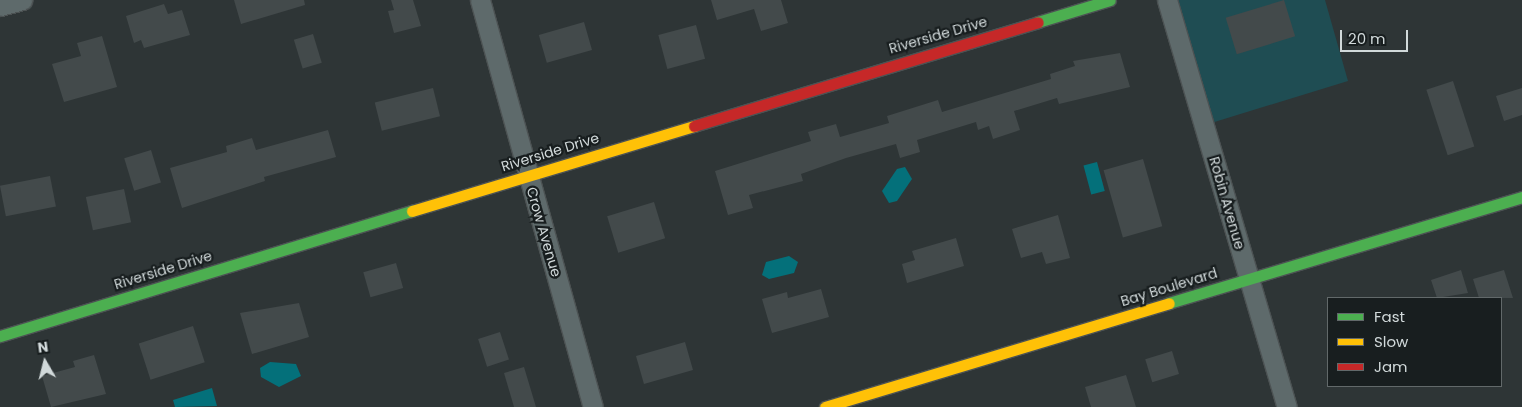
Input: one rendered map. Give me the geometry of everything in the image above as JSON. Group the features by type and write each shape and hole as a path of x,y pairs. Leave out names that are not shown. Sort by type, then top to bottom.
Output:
{"street":[{"path":"0,6 22,0"},
{"name":"Crow Avenue","path":"480,0 593,407"},
{"name":"Riverside Drive","path":"0,336 1110,0"},
{"name":"Robin Avenue","path":"1167,0 1287,407"},
{"name":"Bay Boulevard","path":"825,407 1522,197"}],"shaded area":[{"path":"1164,0 1325,0 1348,81 1195,128"},
{"path":"1097,162 1105,191 1091,195 1083,166"},
{"path":"905,167 912,179 897,201 889,203 882,191 897,169"},
{"path":"789,256 798,262 794,273 769,279 762,275 766,262"},
{"path":"270,362 296,364 301,376 279,387 261,377 260,368"},
{"path":"212,388 217,406 175,407 173,400"}],"building":[{"path":"234,0 304,0 305,5 241,24"},
{"path":"391,0 413,0 421,26 394,33 388,11 394,10"},
{"path":"711,0 781,0 788,23 761,31 754,9 717,20"},
{"path":"1284,0 1295,36 1237,54 1226,18"},
{"path":"164,4 168,14 182,10 190,35 144,48 141,40 134,43 126,16"},
{"path":"584,22 592,50 547,63 539,35"},
{"path":"696,25 705,59 667,69 658,35"},
{"path":"313,34 322,63 303,69 294,40"},
{"path":"102,36 117,87 64,102 52,64 81,56 77,43"},
{"path":"1120,53 1130,87 1059,104 1057,98 1014,111 1020,130 993,139 989,126 978,130 976,122 917,140 920,152 900,158 896,144 846,158 801,174 803,181 749,195 753,208 728,215 715,171 811,141 808,132 836,124 840,137 889,123 887,116 938,100 942,112 1051,79 1050,74 1075,66 1073,61"},
{"path":"1453,81 1474,147 1448,155 1426,90"},
{"path":"433,88 440,116 382,131 375,103"},
{"path":"1522,88 1522,115 1504,121 1496,96"},
{"path":"328,130 336,157 264,177 265,181 182,208 170,168 227,152 226,146 252,138 256,150"},
{"path":"151,150 161,183 134,191 124,158"},
{"path":"1143,159 1162,226 1123,238 1104,170"},
{"path":"50,176 56,206 6,216 0,186"},
{"path":"124,189 131,222 93,230 86,197"},
{"path":"654,202 665,238 618,253 607,216"},
{"path":"1058,215 1070,258 1046,264 1042,252 1021,258 1012,229"},
{"path":"956,238 964,266 907,283 902,264 915,260 912,251"},
{"path":"396,263 403,288 370,297 363,272"},
{"path":"1461,270 1468,293 1437,297 1431,280"},
{"path":"1504,270 1513,298 1479,297 1473,279"},
{"path":"821,289 829,317 772,333 762,299 787,292 788,298"},
{"path":"299,303 309,337 252,354 240,313"},
{"path":"193,326 205,362 151,380 139,344"},
{"path":"500,332 509,360 487,367 478,339"},
{"path":"685,342 693,370 644,384 636,356"},
{"path":"1172,351 1179,374 1152,382 1145,359"},
{"path":"94,355 106,394 51,407 42,376 75,367 73,361"},
{"path":"524,367 536,407 514,407 504,373"},
{"path":"1126,375 1136,407 1091,407 1085,387"}],"traffic: fast":[{"path":"1038,22 1110,0"},
{"path":"1169,303 1522,197"},
{"path":"0,336 412,211"}],"traffic: slow":[{"path":"412,211 694,126"},
{"path":"825,407 1169,303"}],"traffic: jam":[{"path":"694,126 1038,22"}]}
